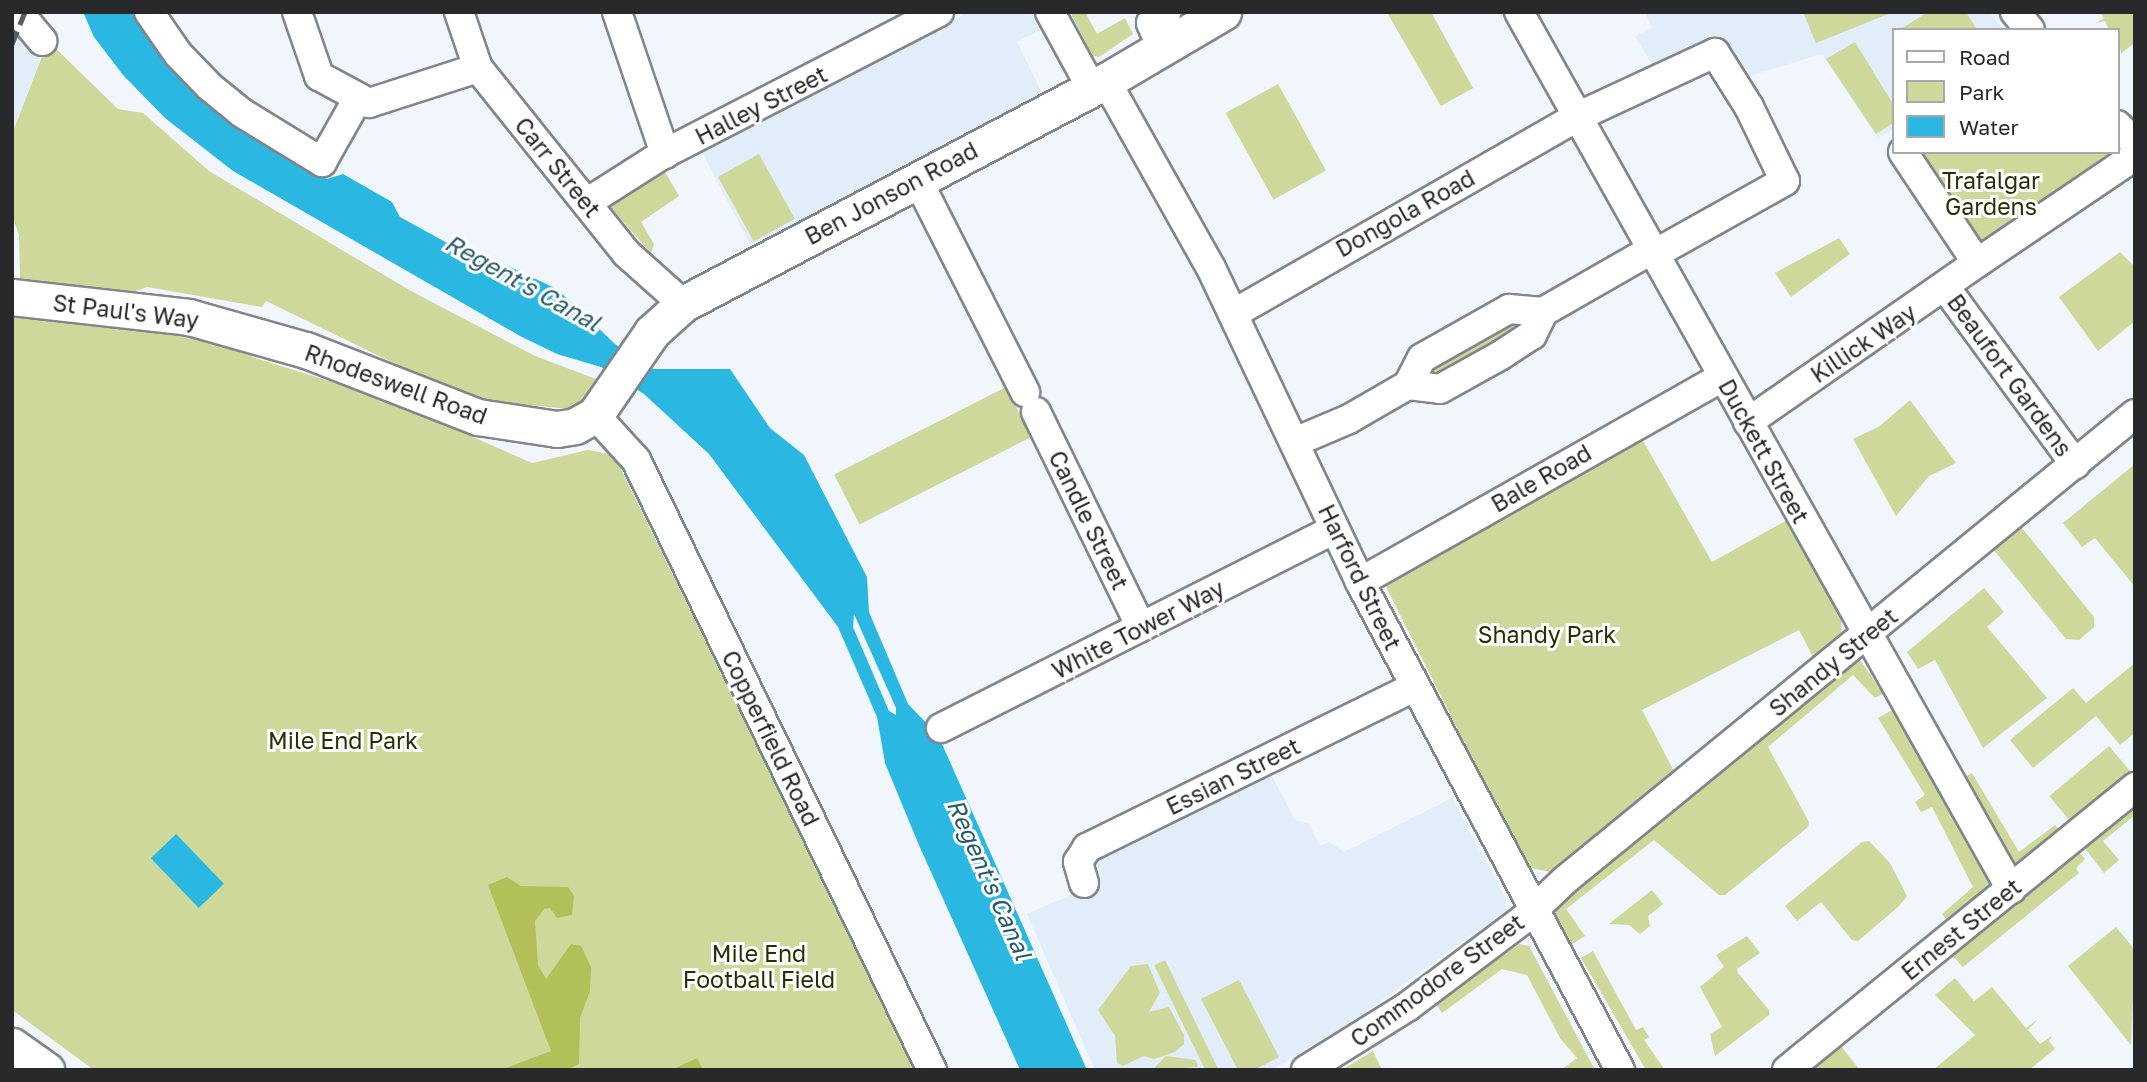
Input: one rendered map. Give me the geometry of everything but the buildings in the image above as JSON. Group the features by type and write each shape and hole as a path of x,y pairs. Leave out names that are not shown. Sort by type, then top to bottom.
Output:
{"main road":[{"name":"Ben Jonson Road","path":"603,404 671,314 917,179 1099,85 1223,12"},
{"name":"St Paul's Way","path":"12,297 189,317 238,329"},
{"name":"Rhodeswell Road","path":"238,329 478,416 557,429 575,426 603,404"},
{"path":"12,1046 46,1070"}],"street":[{"path":"18,12 42,41"},
{"path":"149,12 178,54 210,86 264,128 322,162 358,98"},
{"path":"297,12 319,76 358,98 378,103 478,68"},
{"name":"Carr Street","path":"459,12 478,68 590,206 671,314"},
{"path":"617,12 665,154"},
{"name":"Halley Street","path":"590,206 591,200 665,154 900,21 939,12"},
{"name":"Harford Street","path":"1050,12 1099,85 1233,314 1360,582 1619,1070"},
{"path":"1161,48 1151,23 1167,12"},
{"name":"Duckett Street","path":"1518,12 1655,251 1866,634 2011,889"},
{"path":"2015,12 2028,28"},
{"name":"Dongola Road","path":"1233,314 1579,116 1715,53 1761,129 1785,181 1655,251"},
{"path":"2119,127 2135,143"},
{"path":"1904,154 1977,263 2135,156"},
{"name":"Candle Street","path":"917,179 1142,627"},
{"path":"1295,442 1349,419 1408,385 1422,358 1508,309 1543,312 1655,251"},
{"name":"Killick Way","path":"1748,422 1977,263"},
{"name":"Beaufort Gardens","path":"1945,287 2075,464"},
{"name":"Bale Road","path":"1360,582 1723,377"},
{"name":"Copperfield Road","path":"603,404 636,460 932,1070"},
{"name":"Shandy Street","path":"1532,910 2135,414"},
{"name":"White Tower Way","path":"941,728 1335,529"},
{"name":"Essian Street","path":"1084,883 1077,862 1087,848 1414,687"},
{"name":"Ernest Street","path":"1787,1070 2135,787"},
{"name":"Commodore Street","path":"1306,1070 1407,1007 1532,910"}],"shaded area":[{"path":"12,12 43,52 12,134"},
{"path":"968,12 1030,12 1040,30 1017,42 1044,97 751,246 701,150"},
{"path":"1645,12 1989,12 2002,28 1892,28 1892,130 1878,138 1822,54 1743,78 1721,36 1654,67 1635,37 1652,27"},
{"path":"1272,776 1295,820 1309,824 1320,846 1329,842 1344,852 1452,798 1507,901 1506,910 1363,1014 1272,1070 1095,1070 1027,914 1100,882 1093,864"}],"green space":[{"path":"1070,12 1085,12 1097,34 1125,18 1133,34 1099,57 1093,56"},
{"path":"1431,12 1473,88 1441,106 1388,14"},
{"path":"1803,12 1893,12 1816,43"},
{"path":"1928,12 1966,12 1976,28 1902,28"},
{"path":"2100,12 2135,12 2135,43 2121,53 2119,28 2108,28 2105,21 2096,23 2104,18"},
{"path":"48,41 118,109 143,113 209,171 411,291 535,356 596,379 588,396 571,409 491,402 445,388 266,301 262,307 147,287 130,293 20,279 19,235 12,215 12,134"},
{"path":"1855,42 1892,102 1892,124 1876,134 1826,59"},
{"path":"1278,84 1326,171 1274,200 1226,113"},
{"path":"759,154 795,219 754,242 718,177"},
{"name":"Trafalgar Gardens","path":"1913,154 2115,154 2115,157 1987,244 1980,244"},
{"path":"665,172 679,196 641,222 654,244 651,253 610,207"},
{"path":"1839,238 1850,254 1791,297 1775,273"},
{"path":"2120,252 2135,267 2135,321 2098,351 2059,297"},
{"name":"Mile End Park","path":"12,313 197,331 255,358 384,398 532,463 588,450 614,455 915,1070 94,1070 12,1010"},
{"path":"1512,315 1528,323 1436,382 1425,368"},
{"path":"1006,387 1031,437 859,525 834,475"},
{"path":"1910,400 1956,463 1929,476 1896,516 1853,439 1880,426"},
{"name":"Shandy Park","path":"1642,439 1712,562 1787,520 1842,621 1841,637 1814,659 1799,630 1642,710 1676,775 1555,873 1527,867 1385,585"},
{"path":"2135,464 2135,587 2095,538 2082,547 2063,523"},
{"path":"2022,528 2094,617 2094,627 2079,640 2066,639 1994,550"},
{"path":"1984,588 2004,612 1987,627 2047,698 1983,748 1935,660 1918,669 1907,652"},
{"path":"1859,658 1883,694 1875,698 1853,675 1768,747 1809,822 1808,827 1725,895 1719,895 1654,840 1566,909 1585,936 1572,944 1556,915 1556,905"},
{"path":"2135,663 2135,733 2120,745 2096,716 2033,768 2010,740 2073,688 2086,703"},
{"path":"1892,710 1991,886 1949,923 1942,914 1973,887 1932,807 1921,812 1915,802 1925,795 1878,718"},
{"path":"2109,746 2131,773 2072,823 2049,796"},
{"path":"1972,773 2019,852 2055,825 2061,832 2015,867 1965,777"},
{"path":"2135,804 2135,815 2103,841 2119,860 2104,873 2083,846"},
{"path":"1869,841 1890,863 1907,896 1899,906 1858,941 1852,940 1821,902 1797,921 1785,906 1862,842"},
{"path":"2078,851 2085,859 2076,868 2079,873 1963,967 1952,955"},
{"path":"507,877 521,886 568,887 574,896 572,915 557,918 550,908 544,909 535,921 538,965 546,979 571,944 581,946 591,967 590,991 580,1018 579,1064 566,1070 501,1070 551,1051 488,885"},
{"path":"1652,890 1663,904 1648,916 1650,926 1640,934 1629,925 1609,924"},
{"path":"2116,927 2135,950 2131,1045 2068,966"},
{"path":"1747,936 1760,953 1737,969 1738,973 1769,1010 1769,1015 1715,1056 1710,1034 1722,1027 1700,987 1724,967 1716,955"},
{"path":"1519,944 1529,946 1595,1070 1561,1070 1577,1058 1560,1038 1527,975 1502,969 1442,1013 1436,1004"},
{"path":"1593,951 1636,1030 1643,1027 1649,1037 1644,1040 1665,1070 1646,1070 1581,958"},
{"path":"1165,960 1219,1070 1205,1070 1154,965"},
{"path":"1148,964 1160,993 1149,1012 1169,1007 1184,1035 1184,1044 1175,1052 1154,1059 1144,1056 1123,1066 1117,1063 1115,1036 1098,1010 1131,966"},
{"path":"1955,978 1974,1001 1992,987 2026,1028 2038,1019 2028,1030 2040,1044 2052,1036 2049,1041 2055,1049 2029,1070 1933,1070 1975,1035 1935,995"},
{"path":"1239,980 1279,1057 1254,1070 1238,1070 1201,999"},
{"path":"1840,1045 1860,1070 1810,1070"},
{"path":"1373,1051 1382,1070 1342,1070"},
{"path":"1166,1056 1196,1060 1198,1067 1152,1070"},
{"path":"697,1058 703,1070 669,1070 673,1069"}],"water":[{"name":"Regent's Canal","path":"83,12 140,12 274,143 327,179 343,174 392,202 400,217 489,266 508,266 557,289 615,344 653,369 730,369 770,428 804,455 867,577 869,612 908,704 938,735 1087,1070 1020,1070 885,763 877,717 838,627 709,454 644,394 601,367 557,354 520,336 233,171 165,118 123,75 94,37","holes":["854,614 896,708 896,715 889,711 853,627"]},
{"path":"176,834 224,884 199,908 151,858"}],"railway":[{"path":"12,44 25,12"}],"park label":[{"name":"Mile End Football Field","path":"759,966"}]}
